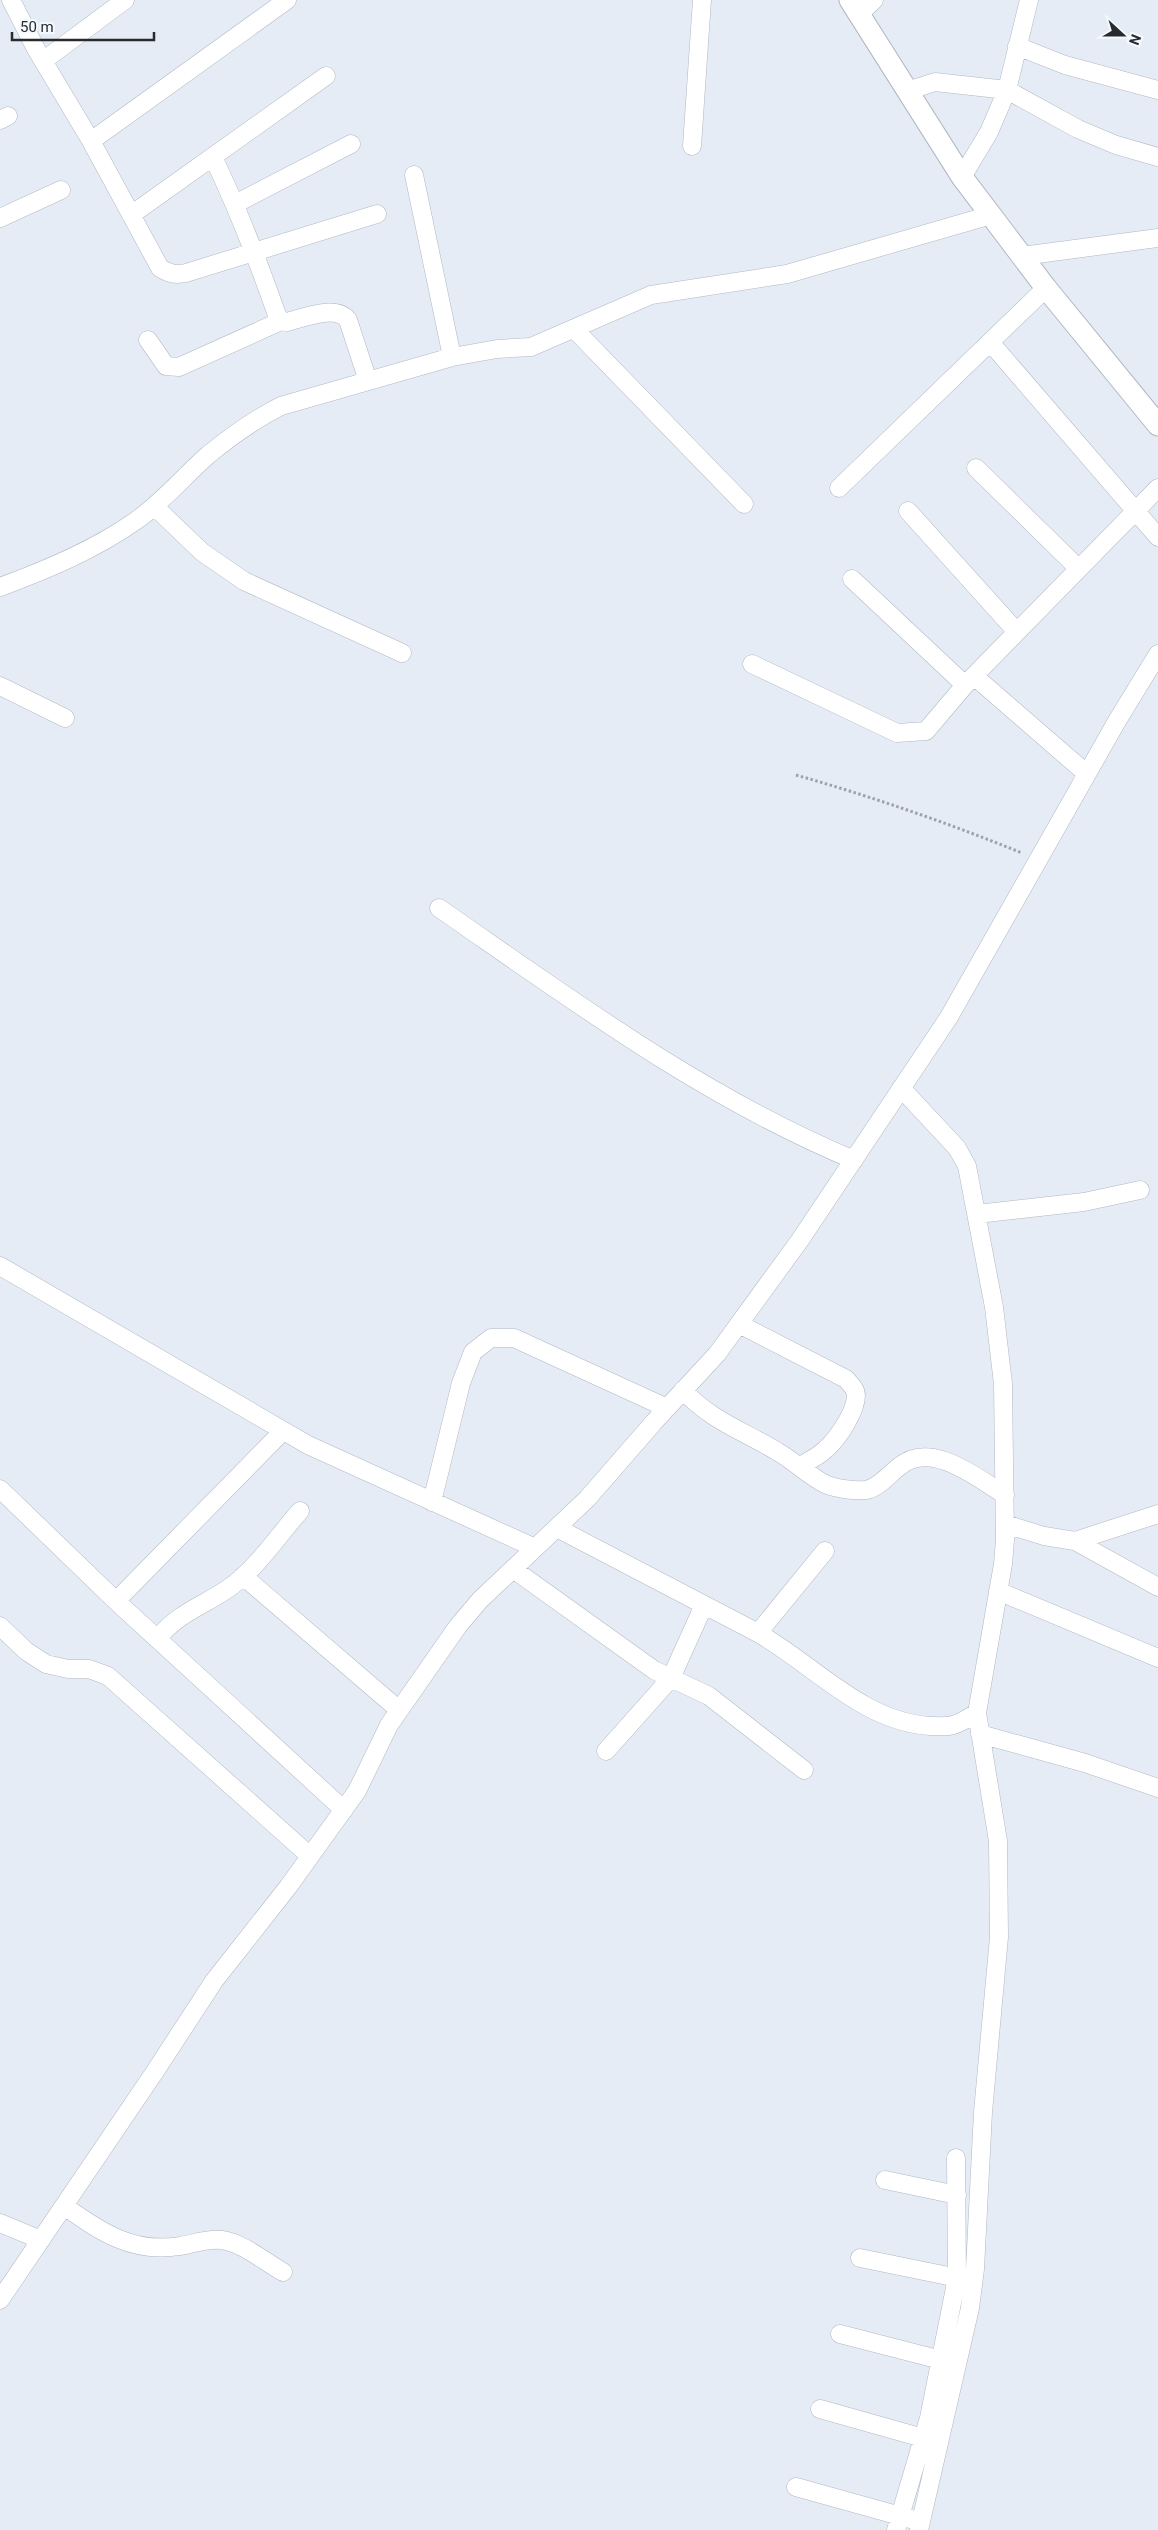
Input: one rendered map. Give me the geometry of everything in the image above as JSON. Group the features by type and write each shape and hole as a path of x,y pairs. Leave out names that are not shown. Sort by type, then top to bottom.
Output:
{"street":[{"path":"11,0 43,61 90,140 160,268 175,275 377,214"},
{"path":"43,61 125,0"},
{"path":"90,140 287,0"},
{"path":"692,146 702,0"},
{"path":"874,0 854,7 962,177 1046,288 1158,425"},
{"path":"962,177 989,132 1006,90 1029,0"},
{"path":"1017,46 1065,65 1158,90"},
{"path":"131,215 326,76"},
{"path":"907,91 935,82 1006,90 1078,129 1116,145 1158,157"},
{"path":"235,204 351,144"},
{"path":"213,157 255,252 277,315 281,321"},
{"path":"414,175 452,357"},
{"path":"0,218 61,190"},
{"path":"2,582 74,556 134,522 154,506 208,455 264,414 281,406 452,357 497,349 531,347 651,295 786,274 991,215"},
{"path":"1022,256 1158,238"},
{"path":"839,488 1046,288"},
{"path":"148,340 166,366 179,367 281,321 287,322 335,311 344,314 348,320 368,381"},
{"path":"574,329 744,504"},
{"path":"990,342 1158,537"},
{"path":"976,468 1078,568"},
{"path":"752,664 898,733 926,731 969,681 1158,488"},
{"path":"154,506 202,552 244,581 402,653"},
{"path":"908,511 1016,632"},
{"path":"852,579 969,681 1087,774"},
{"path":"0,2300 156,2070 214,1980 310,1856 357,1791 399,1710 458,1626 480,1600 587,1499 666,1408 717,1354 800,1240 949,1017 1087,774 1157,661"},
{"path":"0,686 65,718"},
{"path":"439,908 601,1020 688,1075 776,1124 854,1160"},
{"path":"796,2487 899,2523 920,2526 957,2370 999,1937 998,1841 977,1713 1003,1564 1005,1495 999,1339 967,1166 957,1148 901,1088"},
{"path":"977,1214 1084,1202 1140,1190"},
{"path":"0,1266 308,1445 535,1548"},
{"path":"739,1324 846,1379 856,1395 851,1411 834,1440 825,1451 800,1466"},
{"path":"432,1502 461,1383 473,1352 491,1338 514,1338 666,1408"},
{"path":"683,1390 696,1404 716,1419 770,1446 825,1483 838,1488 867,1490 875,1487 906,1460 923,1456 943,1460 1005,1495"},
{"path":"116,1601 283,1431"},
{"path":"0,1489 116,1601 344,1810"},
{"path":"157,1639 168,1625 182,1614 228,1588 243,1576 300,1511"},
{"path":"1075,1541 1158,1514"},
{"path":"1005,1524 1044,1536 1075,1541 1158,1587"},
{"path":"557,1528 758,1633 785,1649 862,1704 888,1718 918,1725 940,1726 953,1725 977,1713"},
{"path":"758,1633 825,1551"},
{"path":"513,1569 654,1670 709,1696 804,1770"},
{"path":"243,1576 399,1710"},
{"path":"998,1591 1158,1658"},
{"path":"606,1751 671,1678 704,1605"},
{"path":"0,1626 26,1652 46,1664 68,1669 89,1669 108,1676 310,1856"},
{"path":"980,1734 1085,1764 1158,1788"},
{"path":"899,2523 923,2438 941,2360 966,2280 957,2195 956,2158"},
{"path":"885,2180 957,2195"},
{"path":"64,2206 104,2234 127,2243 155,2248 180,2246 204,2240 222,2240 238,2246 283,2272"},
{"path":"0,2223 41,2240"},
{"path":"860,2258 966,2280"},
{"path":"840,2334 941,2360"},
{"path":"820,2409 923,2438"}],"path":[{"path":"796,775 867,795 926,815 1039,860"}]}
